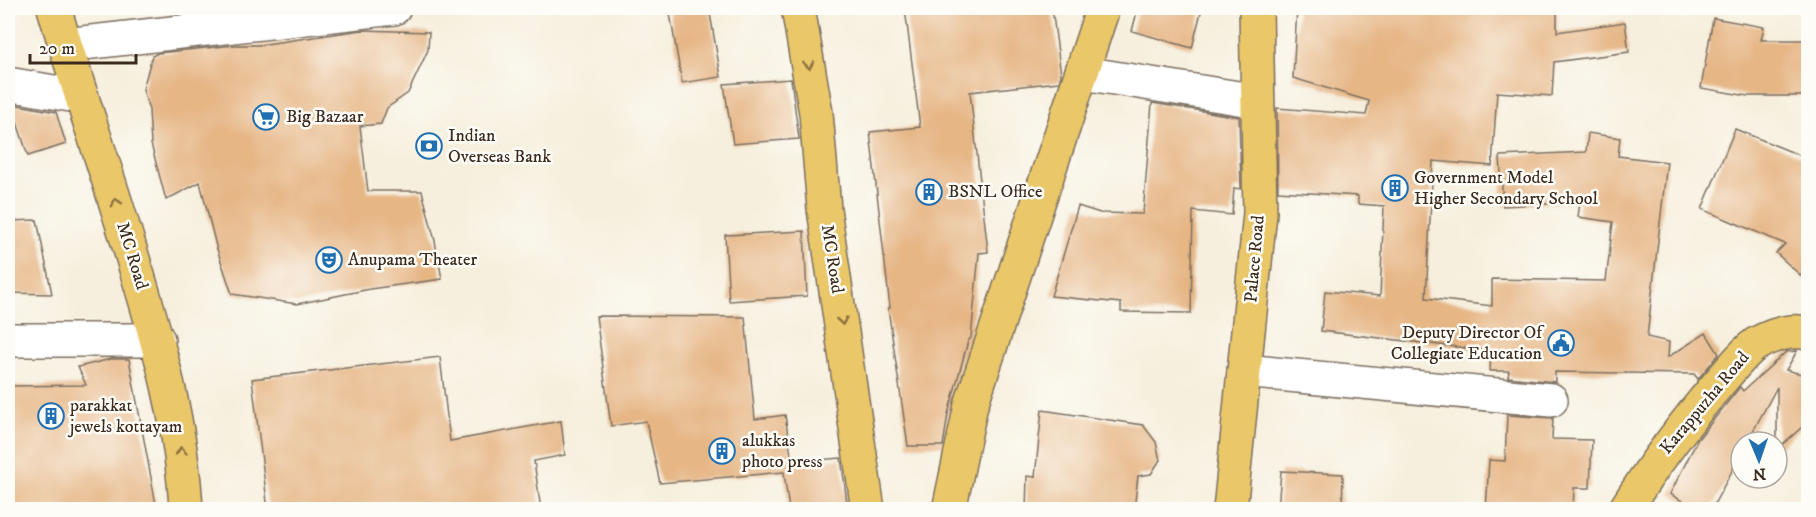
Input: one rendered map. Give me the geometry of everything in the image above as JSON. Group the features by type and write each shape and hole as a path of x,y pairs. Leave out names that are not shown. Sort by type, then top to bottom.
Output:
{"main road":[{"name":"MC Road","path":"54,8 158,340 180,441 186,510"},
{"name":"MC Road","path":"798,8 816,113 824,209 868,510"},
{"path":"949,510 971,405 1103,8"},
{"name":"Palace Road","path":"1230,510 1260,213 1256,8"},
{"name":"Karappuzha Road","path":"1625,510 1669,445 1739,360 1755,345 1804,327"}],"street":[{"path":"65,45 394,8"},
{"path":"1083,73 1257,101"},
{"path":"8,84 82,97"},
{"path":"8,339 158,340"},
{"path":"1244,371 1551,400"}],"building":[{"path":"669,8 709,8 721,77 682,83"},
{"path":"905,8 1052,8 1061,75 1059,82 970,92 988,252 979,253 971,338 968,341 948,414 943,446 908,446 888,308 890,308 870,132 920,127"},
{"path":"1138,8 1202,8 1192,48 1132,31"},
{"path":"1297,8 1557,8 1557,32 1625,22 1629,52 1554,62 1552,96 1497,92 1492,166 1433,161 1426,298 1492,306 1492,279 1606,281 1613,222 1578,217 1580,202 1503,206 1500,156 1586,152 1588,133 1620,138 1618,156 1667,162 1647,337 1669,342 1668,357 1706,333 1719,354 1698,379 1694,374 1555,372 1555,382 1508,377 1509,371 1490,371 1491,351 1321,331 1325,291 1380,296 1384,206 1358,204 1358,196 1278,191 1277,108 1366,115 1369,101 1293,78"},
{"path":"1713,18 1764,27 1761,40 1809,40 1809,96 1748,96 1701,88"},
{"path":"362,30 429,32 428,50 408,93 387,108 381,124 360,126 368,191 422,191 442,279 370,289 297,304 232,294 216,246 200,182 166,200 151,144 149,110 143,89 152,56 158,53 235,45 259,45"},
{"path":"791,79 799,139 733,144 724,84"},
{"path":"1152,103 1239,117 1241,189 1234,188 1232,215 1193,211 1191,313 1121,312 1121,303 1051,296 1078,206 1100,213 1143,214"},
{"path":"18,105 56,112 66,144 28,156 12,107"},
{"path":"1735,129 1809,159 1809,283 1776,253 1785,244 1702,209"},
{"path":"37,220 52,294 8,293 8,221"},
{"path":"804,231 807,296 729,301 725,235"},
{"path":"596,316 745,317 755,419 785,415 792,462 841,458 848,510 789,510 784,472 660,483 646,421 611,426"},
{"path":"1797,351 1786,370 1809,376 1809,421 1789,438 1789,430 1777,430 1777,387 1754,430 1729,430 1729,476 1711,510 1698,510 1670,494 1698,439 1740,387 1743,391 1786,352"},
{"path":"440,357 450,441 561,421 565,455 534,461 541,510 268,510 252,379"},
{"path":"111,359 129,359 157,510 8,510 8,386 86,385 78,367"},
{"path":"1042,410 1143,425 1156,442 1160,460 1151,474 1138,476 1134,510 1026,510 1027,476 1035,477"},
{"path":"1507,415 1553,418 1552,439 1592,440 1590,488 1574,488 1573,510 1486,510 1489,460 1505,461"},
{"path":"1281,471 1343,474 1342,510 1278,510"}],"place":[{"name":"Big Bazaar","path":"266,117"},
{"name":"Indian Overseas Bank","path":"429,146"},
{"name":"Government Model Higher Secondary School","path":"1395,188"},
{"name":"BSNL Office","path":"929,192"},
{"name":"Anupama Theater","path":"329,260"},
{"name":"Deputy Director Of Collegiate Education","path":"1561,343"},
{"name":"parakkat jewels kottayam","path":"51,416"},
{"name":"alukkas photo press","path":"722,451"}]}
